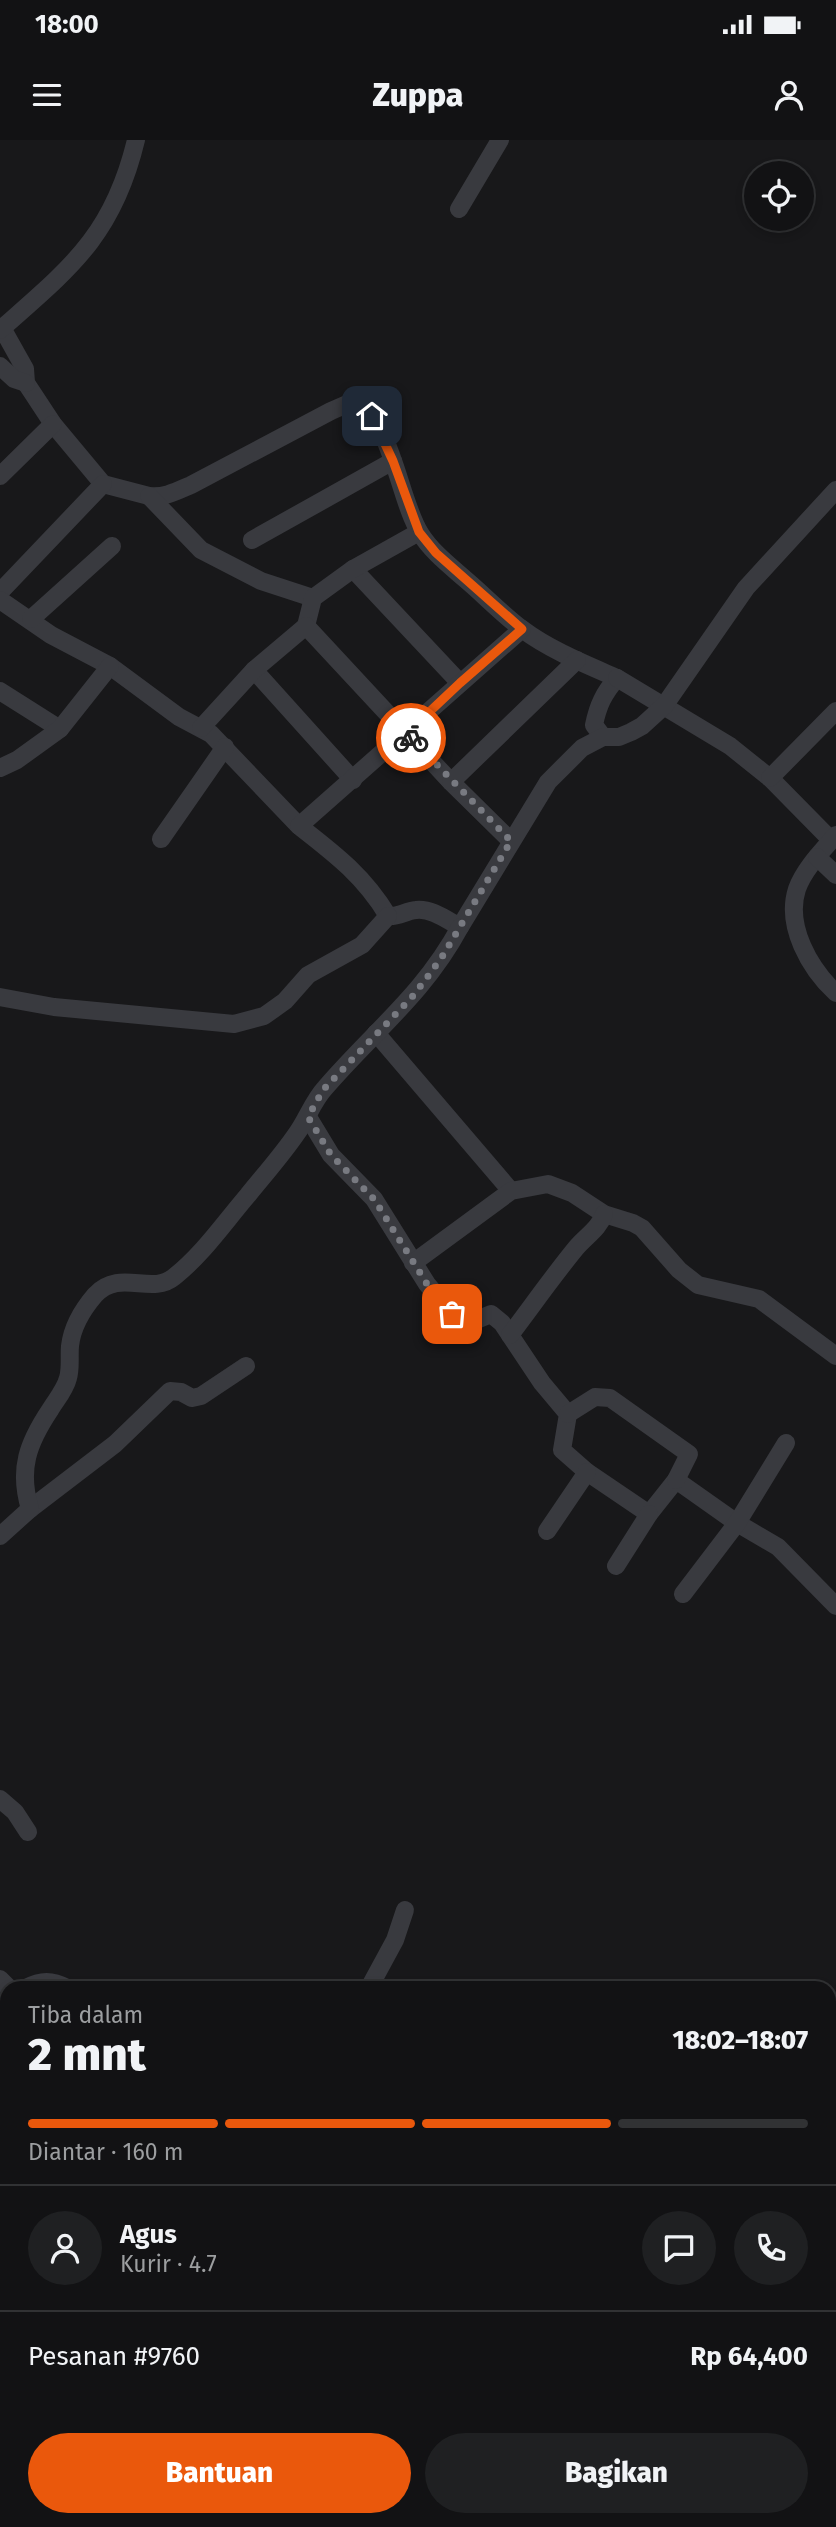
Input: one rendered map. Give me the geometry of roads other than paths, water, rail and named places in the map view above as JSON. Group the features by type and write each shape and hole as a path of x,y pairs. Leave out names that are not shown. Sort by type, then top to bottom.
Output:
{"street":[{"path":"136,140 120,194 108,219 64,274 1,329 25,369 26,383 53,424 103,484 149,496 171,494 191,485 354,401 364,406 372,416 393,461 419,532 436,553 522,629 577,660 617,678 730,746 770,778 834,838 817,857 797,890 793,924 806,952 828,986 836,993"},
{"path":"459,209 500,140"},
{"path":"0,366 14,379 26,383"},
{"path":"0,476 53,424"},
{"path":"252,540 393,461"},
{"path":"0,592 103,484"},
{"path":"30,1509 24,1489 28,1448 69,1376 72,1336 85,1309 104,1287 116,1282 163,1282 176,1275 221,1230 275,1164 308,1117 323,1090 412,997 442,957 511,841 558,769 582,748 603,737 619,737 642,726 664,706 746,588 836,490"},
{"path":"149,496 201,550 261,581 313,598"},
{"path":"201,728 254,670 306,626 313,598 353,569 419,532"},
{"path":"30,619 112,546"},
{"path":"353,569 460,683"},
{"path":"0,600 51,635 110,666 179,717 211,734 299,826 350,866 375,895 388,916"},
{"path":"306,626 451,782 511,841"},
{"path":"299,826 522,629"},
{"path":"451,782 577,660"},
{"path":"0,768 17,760 60,729 110,666"},
{"path":"254,670 353,780"},
{"path":"603,737 594,725 596,714 604,693 617,678"},
{"path":"0,691 60,729"},
{"path":"770,778 836,711"},
{"path":"161,839 225,747"},
{"path":"817,857 836,875"},
{"path":"0,997 54,1007 234,1024 264,1016 285,1001 308,975 362,945 388,916 398,916 416,909 430,911 460,926"},
{"path":"376,1033 511,1191"},
{"path":"308,1117 331,1155 374,1199 439,1300 459,1320 467,1324 491,1314 502,1323 542,1383 568,1414"},
{"path":"413,1263 511,1191 548,1184 572,1193 604,1214 642,1228 679,1270 698,1285 759,1300 836,1356"},
{"path":"510,1335 564,1264 599,1226 604,1214"},
{"path":"0,1536 30,1509 115,1444 170,1391 181,1392 192,1398 201,1396 246,1366"},
{"path":"616,1566 649,1514 676,1480 689,1454 610,1398 595,1397 568,1414 562,1450 587,1472 649,1514"},
{"path":"684,1594 737,1523 786,1443"},
{"path":"547,1531 587,1472"},
{"path":"676,1480 737,1523 778,1547 835,1602"},
{"path":"0,1800 15,1812 28,1832"},
{"path":"373,1981 395,1940 405,1910"}]}
